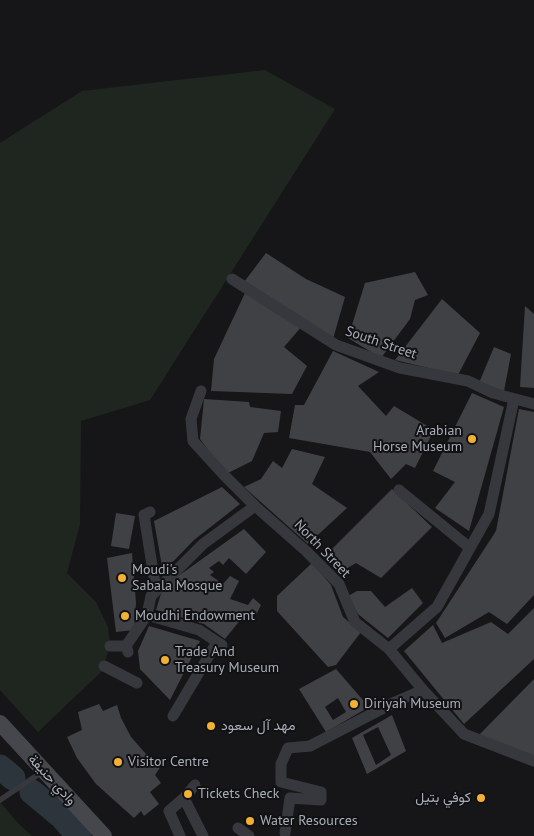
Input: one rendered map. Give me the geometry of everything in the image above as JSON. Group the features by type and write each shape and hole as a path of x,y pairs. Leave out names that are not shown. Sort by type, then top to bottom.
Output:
{"main road":[{"name":"وادي حنيفة","path":"0,723 104,836"}],"street":[{"name":"South Street","path":"232,279 336,345 400,368 468,381 493,394 534,404"},
{"name":"North Street","path":"201,391 191,419 193,441 255,506 306,551 339,584 355,622 389,649 423,690 464,734 534,761"},
{"path":"389,649 437,608 489,514 514,399"},
{"path":"399,490 470,548"},
{"path":"110,646 127,649 147,615 151,596 156,590 203,544 255,506"},
{"path":"150,512 144,515 156,590"},
{"path":"147,615 199,630 220,644 173,716"},
{"path":"104,666 137,683"},
{"path":"284,833 290,798 322,800 321,792 281,782 280,764 288,748 310,746 395,702 423,690"},
{"path":"180,836 169,811 195,785"},
{"path":"184,798 203,836"},
{"path":"238,828 249,836"}],"lane":[{"path":"0,800 43,771"}],"shaded area":[{"path":"265,70 335,109 150,400 81,421 80,524 67,573 96,602 108,627 110,646 102,671 38,732 0,690 0,143 82,91"},
{"path":"0,802 18,823 32,836 0,836"}],"building":[{"path":"266,253 306,279 345,297 333,339 244,282"},
{"path":"415,272 428,295 415,300 410,319 381,358 348,338 365,283"},
{"path":"245,293 302,326 284,347 307,366 292,394 211,391 214,359"},
{"path":"442,299 480,333 458,375 395,360"},
{"path":"525,306 534,314 534,388 520,387"},
{"path":"494,347 511,354 504,391 479,383"},
{"path":"333,351 379,372 358,386 386,416 394,406 434,430 415,468 406,464 391,479 370,452 289,438 295,405 304,405"},
{"name":"Arabian Horse Museum","path":"472,393 504,407 469,531 435,508 455,482 433,471"},
{"path":"204,399 249,402 250,407 281,411 278,432 264,433 252,461 226,474 200,439"},
{"path":"519,409 534,412 534,595 507,624 489,612 445,638 436,623 496,531"},
{"path":"292,449 325,457 312,484 347,508 308,544 244,487 261,479 273,461 282,468"},
{"path":"222,487 240,504 194,540 163,572 154,521"},
{"path":"392,489 432,527 381,578 356,563 339,573 324,557"},
{"path":"116,513 135,516 129,549 111,546"},
{"path":"244,529 266,552 246,574 229,558 223,565 219,561 209,568 214,572 210,575 223,584 230,576 239,581 230,599 248,605 253,598 261,605 256,615 241,619 225,639 204,624 156,610 163,587"},
{"name":"Moudi's Sabala Mosque","path":"132,553 136,603 134,630 116,632 107,558"},
{"path":"312,563 331,585 343,617 361,632 336,665 328,667 277,611 277,596"},
{"path":"412,588 423,603 388,638 358,614 348,596 357,591 371,591 385,607"},
{"path":"534,608 534,659 464,724 404,651 433,625 442,643 491,622 508,634"},
{"name":"Trade And Treasury Museum","path":"149,626 200,641 170,700 140,669 138,651"},
{"name":"Diriyah Museum","path":"336,669 369,707 326,732 299,689","holes":["338,698 346,712 333,720 325,707"]},
{"path":"534,679 534,756 479,735"},
{"name":"Visitor Centre","path":"99,704 103,711 117,705 121,718 131,737 146,754 161,766 155,775 161,783 150,792 159,804 144,816 141,811 134,818 96,784 77,758 67,737 82,730 78,712"},
{"path":"392,715 406,751 367,774 352,738","holes":["378,727 391,755 376,765 363,735"]}],"waterway":[{"name":"وادي حنيفة","path":"0,767 13,778"},
{"name":"وادي حنيفة","path":"32,792 62,817 79,836"}],"place":[{"name":"Arabian Horse Museum","path":"472,439"},
{"name":"Moudi's Sabala Mosque","path":"122,578"},
{"name":"Moudhi Endowment","path":"125,616"},
{"name":"Trade And Treasury Museum","path":"165,660"},
{"name":"Diriyah Museum","path":"354,704"},
{"name":"مهد آل سعود","path":"211,726"},
{"name":"Visitor Centre","path":"118,762"},
{"name":"Tickets Check","path":"188,794"},
{"name":"كوفي بتيل","path":"481,798"},
{"name":"Water Resources","path":"250,821"}]}
